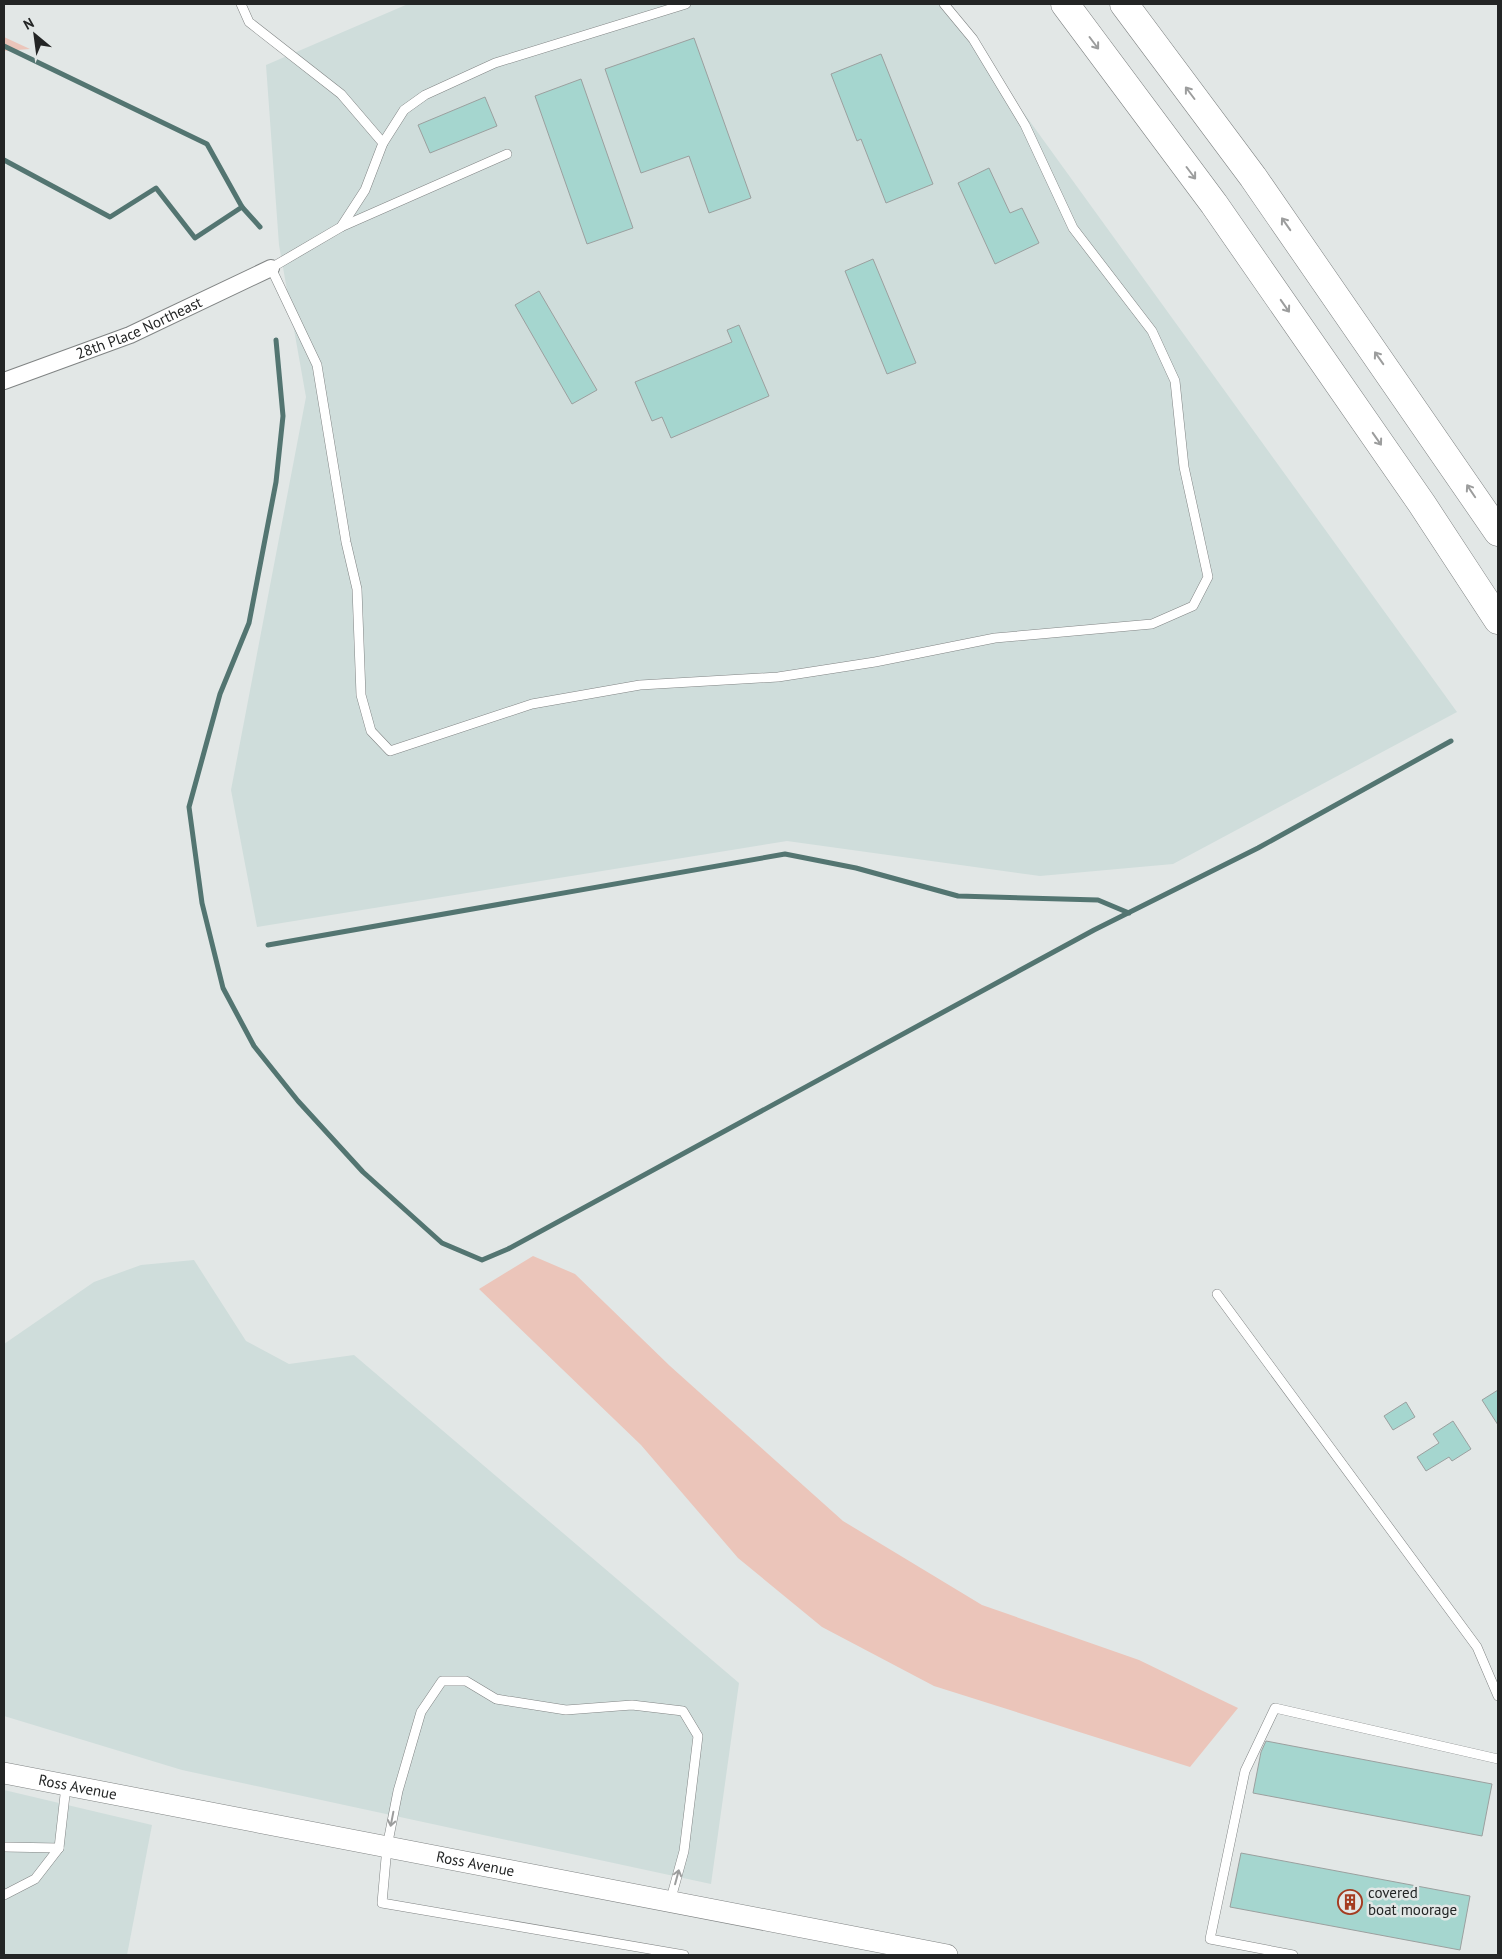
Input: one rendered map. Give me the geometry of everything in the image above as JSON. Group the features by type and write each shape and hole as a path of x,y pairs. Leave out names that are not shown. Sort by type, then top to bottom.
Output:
{"highway":[{"path":"1065,4 1214,204 1422,504 1498,620"},
{"path":"1124,4 1253,177 1498,532"}],"street":[{"name":"28th Place Northeast","path":"4,381 130,335 271,268"},
{"name":"Ross Avenue","path":"4,1773 947,1955"}],"lane":[{"path":"241,4 249,22 341,94 383,143"},
{"path":"341,227 365,190 383,143 404,110 425,94 495,63 686,4"},
{"path":"508,154 341,227 271,268 317,365 346,542 357,589 361,695 371,731 390,751 532,704 640,685 778,677 875,662 995,638 1152,624 1193,606 1208,577 1184,467 1175,381 1152,331 1073,228 1025,125 973,39 944,4"},
{"path":"1217,1294 1477,1647 1498,1696"},
{"path":"670,1903 684,1851 698,1736 683,1711 632,1705 566,1710 496,1699 466,1681 442,1681 421,1712 398,1791 387,1847 382,1903 684,1955"},
{"path":"1293,1955 1210,1939 1246,1771 1275,1708 1498,1759"},
{"path":"4,1895 34,1879 59,1848 66,1786"},
{"path":"4,1847 59,1848"}],"shaded area":[{"path":"408,4 945,4 1457,712 1173,864 1040,876 787,841 257,927 231,790 306,397 279,245 266,65"},
{"path":"4,37 30,49 4,51"},
{"path":"533,1256 575,1274 670,1366 843,1521 982,1605 1139,1660 1238,1708 1190,1767 934,1686 822,1627 738,1558 641,1445 479,1289"},
{"path":"194,1260 246,1341 289,1364 354,1355 739,1683 711,1884 182,1770 4,1716 4,1344 94,1282 141,1265"},
{"path":"4,1790 152,1825 127,1955 4,1955"}],"building":[{"path":"694,38 751,198 709,213 689,156 641,173 605,69"},
{"path":"881,54 933,184 886,203 861,139 857,141 831,74"},
{"path":"581,79 633,228 587,244 535,96"},
{"path":"485,97 497,126 430,153 418,125"},
{"path":"989,168 1010,213 1022,208 1039,243 995,264 958,183"},
{"path":"873,259 916,363 887,374 845,271"},
{"path":"539,291 597,390 572,404 515,305"},
{"path":"739,325 769,396 671,438 662,417 652,421 635,382 732,342 727,330"},
{"path":"1498,1390 1498,1425 1482,1400"},
{"path":"1406,1402 1415,1417 1393,1430 1384,1416"},
{"path":"1453,1421 1471,1449 1452,1461 1449,1457 1426,1471 1417,1457 1439,1443 1433,1434"},
{"path":"1266,1741 1492,1784 1482,1836 1253,1793 1261,1752"},
{"name":"covered boat moorage","path":"1241,1853 1470,1896 1460,1950 1230,1907"}],"waterway":[{"path":"4,46 207,144 242,207 260,227"},
{"path":"4,160 110,217 156,188 195,238 242,207"},
{"path":"276,340 283,416 276,482 249,623 220,694 189,807 202,903 223,988 254,1046 298,1101 363,1172 442,1243 482,1260 508,1249 1094,930 1258,848 1451,741"},
{"path":"268,945 785,854 856,868 958,896 1098,900 1129,913"}],"place":[{"name":"covered boat moorage","path":"1350,1902"}]}
